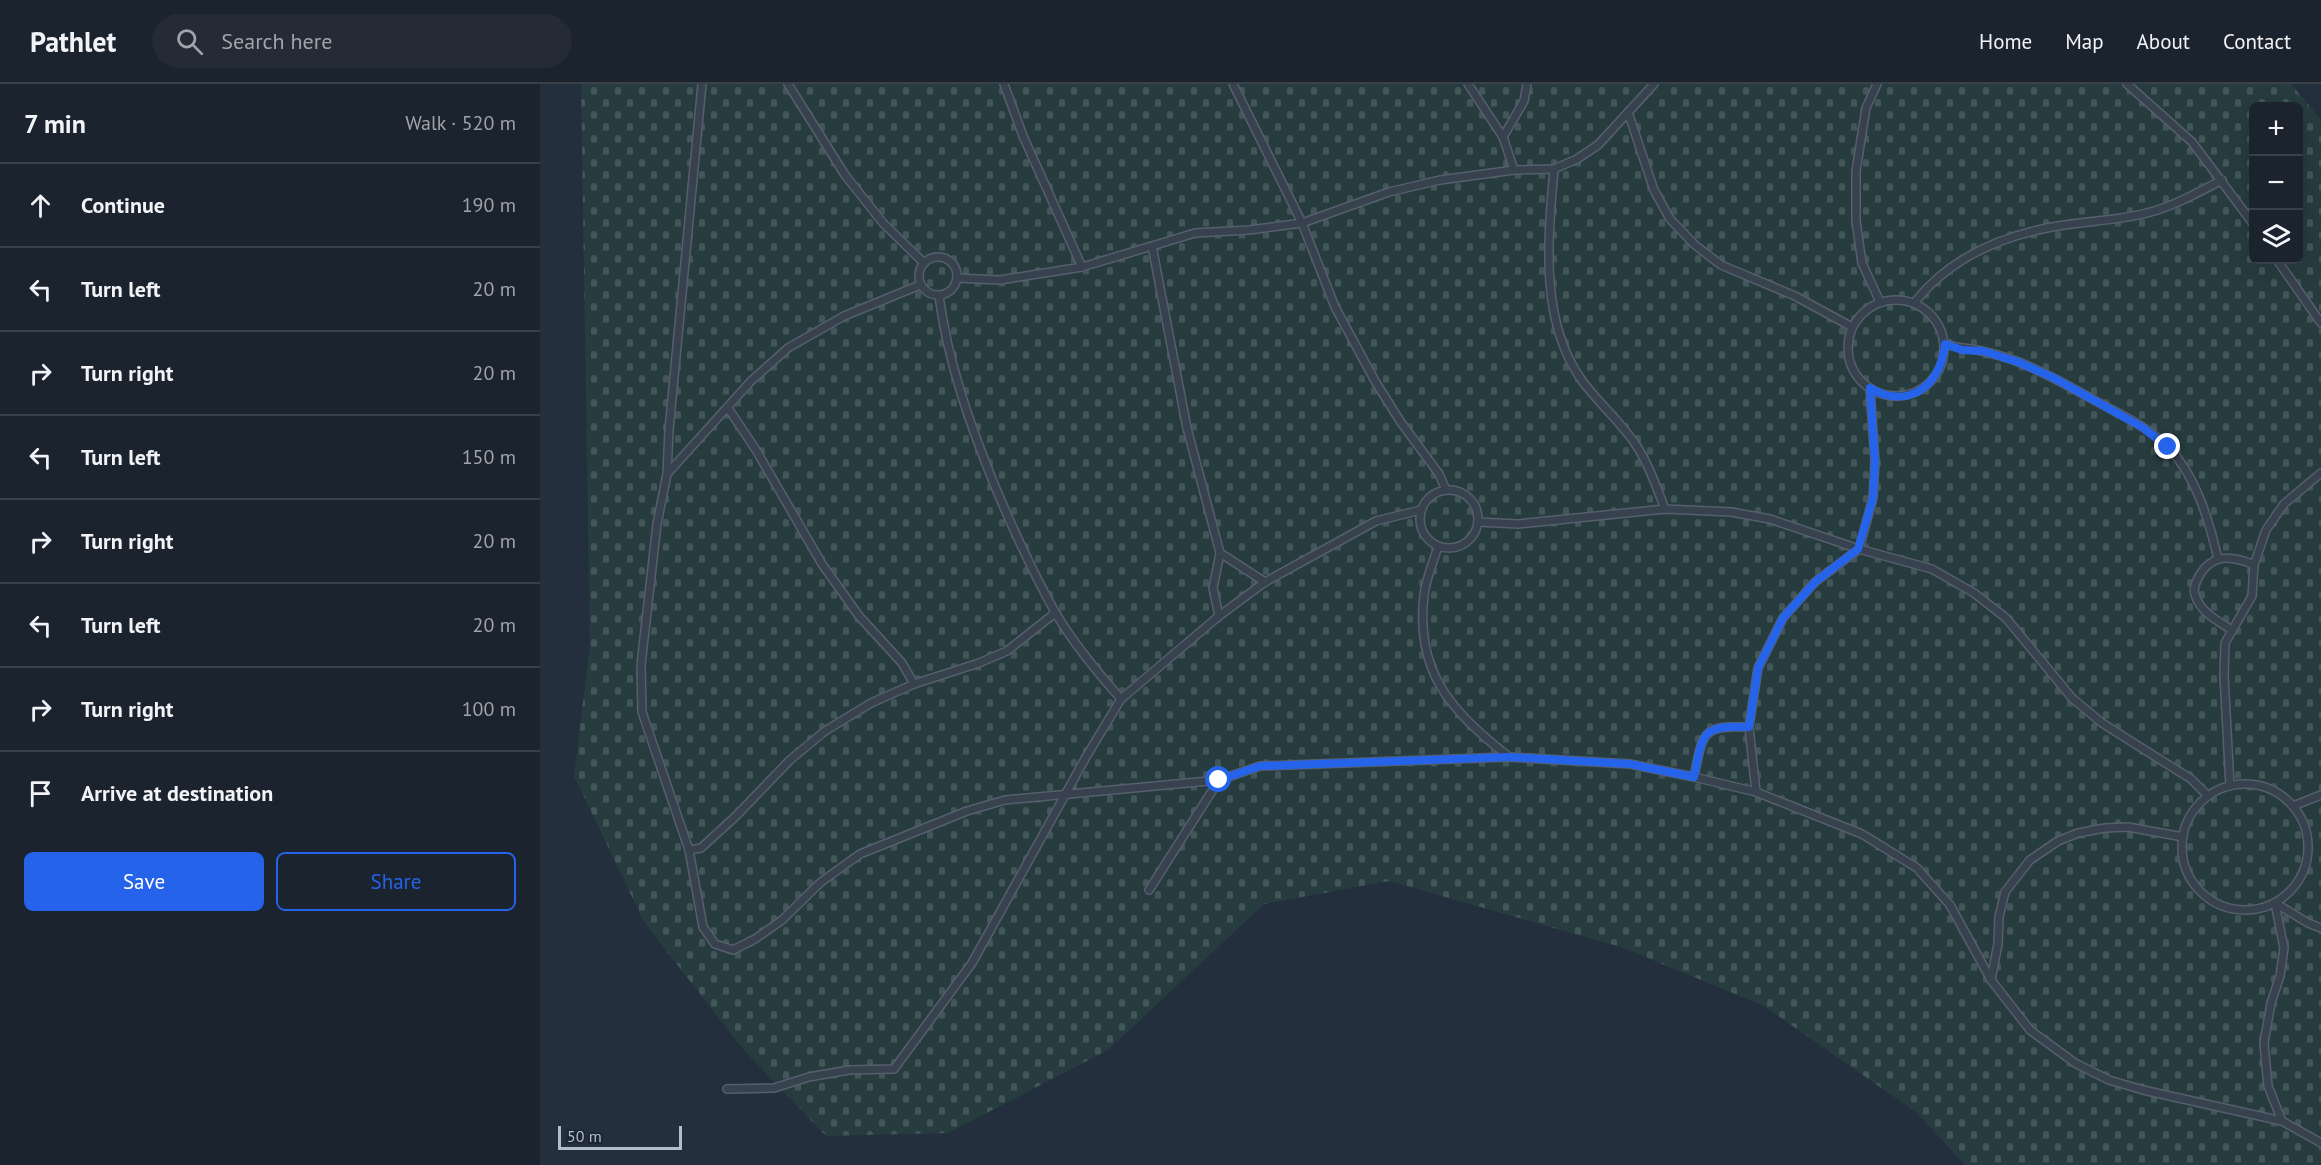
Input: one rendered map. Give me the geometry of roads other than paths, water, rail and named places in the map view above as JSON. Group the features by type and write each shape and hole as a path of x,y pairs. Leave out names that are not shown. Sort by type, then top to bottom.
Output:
{"lane":[{"path":"702,84 669,430 667,474 657,524 642,655 642,712 689,850 703,927 715,944 733,950 755,939 782,921 821,882 860,854 967,811 1005,800 1219,780 1260,766 1509,757 1630,764 1756,792 1862,834 1917,868 1950,905 1991,980 2030,1030 2075,1063 2109,1080 2143,1090 2282,1121 2321,1143"},
{"path":"788,84 845,175 883,224 924,262"},
{"path":"1004,84 1023,136 1082,267"},
{"path":"1233,84 1302,223 1335,307 1370,372 1400,421 1439,474 1446,490"},
{"path":"1467,84 1503,137 1514,170"},
{"path":"1503,137 1524,101 1527,84"},
{"path":"957,278 1000,280 1082,267 1195,233 1249,230 1302,223 1389,192 1440,180 1514,170 1554,169 1577,159 1598,145 1654,84"},
{"path":"1877,84 1866,108 1856,171 1856,221 1862,263 1880,302"},
{"path":"2127,84 2192,142 2249,219"},
{"path":"1628,112 1654,190 1670,219 1695,245 1721,265 1795,296 1851,327"},
{"path":"1554,169 1549,270 1554,313 1564,346 1582,381 1634,443 1665,509"},
{"path":"1915,302 1930,283 1956,263 2003,239 2052,227 2146,213 2180,202 2222,180"},
{"path":"1152,246 1187,428 1220,553 1214,588 1218,616"},
{"path":"934,257 946,258 955,266 957,278 954,287 948,293 939,296 924,291 920,285 918,273 924,262 934,257"},
{"path":"2280,264 2321,323"},
{"path":"667,474 751,381 788,348 844,316 920,285"},
{"path":"939,296 952,366 969,423 1011,524 1055,613 1094,668 1121,699"},
{"path":"1900,299 1915,302 1932,314 1941,328 1945,344 1944,360 1937,375 1926,387 1911,394 1895,396 1879,393 1870,388 1854,372 1849,357 1848,341 1851,327 1864,311 1880,302 1900,299"},
{"path":"1945,344 2018,362 2054,378 2142,427 2168,447 2183,467 2198,495 2218,558"},
{"path":"1756,792 1749,727 1758,668 1783,618 1815,582 1858,549 1873,498 1875,462 1870,388"},
{"path":"728,408 756,450 822,564 860,616 902,663 914,684"},
{"path":"2230,786 2224,676 2225,643 2252,596 2254,565 2266,530 2284,504 2321,473"},
{"path":"1446,490 1459,492 1470,499 1477,509 1478,522 1474,535 1464,545 1451,549 1438,547 1426,538 1420,524 1421,510 1431,496 1446,490"},
{"path":"1478,522 1518,524 1665,509 1731,512 1770,519 1858,549 1932,569 1974,593 2006,618 2072,698 2103,723 2191,779 2208,796"},
{"path":"727,1089 774,1088 809,1077 849,1070 894,1069 972,963 1121,699 1218,616 1265,582 1376,521 1421,510"},
{"path":"1438,547 1424,593 1422,635 1429,663 1438,685 1466,720 1509,757"},
{"path":"1220,553 1265,582"},
{"path":"2232,630 2213,619 2201,607 2194,593 2197,580 2205,566 2218,558 2239,558 2254,565"},
{"path":"689,850 701,848 736,816 790,760 825,731 871,703 914,684 979,663 1007,651 1055,613"},
{"path":"1694,777 1700,744 1706,733 1717,728 1749,727"},
{"path":"1149,890 1219,780"},
{"path":"2247,784 2264,787 2280,794 2293,806 2303,822 2308,840 2307,858 2301,876 2290,892 2275,903 2258,909 2241,910 2223,907 2208,899 2195,886 2186,871 2182,854 2182,837 2192,814 2208,796 2230,786 2247,784"},
{"path":"2293,806 2321,795"},
{"path":"1991,980 1998,944 1999,917 2006,892 2030,860 2058,841 2078,833 2105,828 2128,827 2182,837"},
{"path":"2275,903 2308,923 2321,928"},
{"path":"2275,903 2284,948 2280,976 2271,1003 2264,1043 2268,1086 2282,1121"}]}
